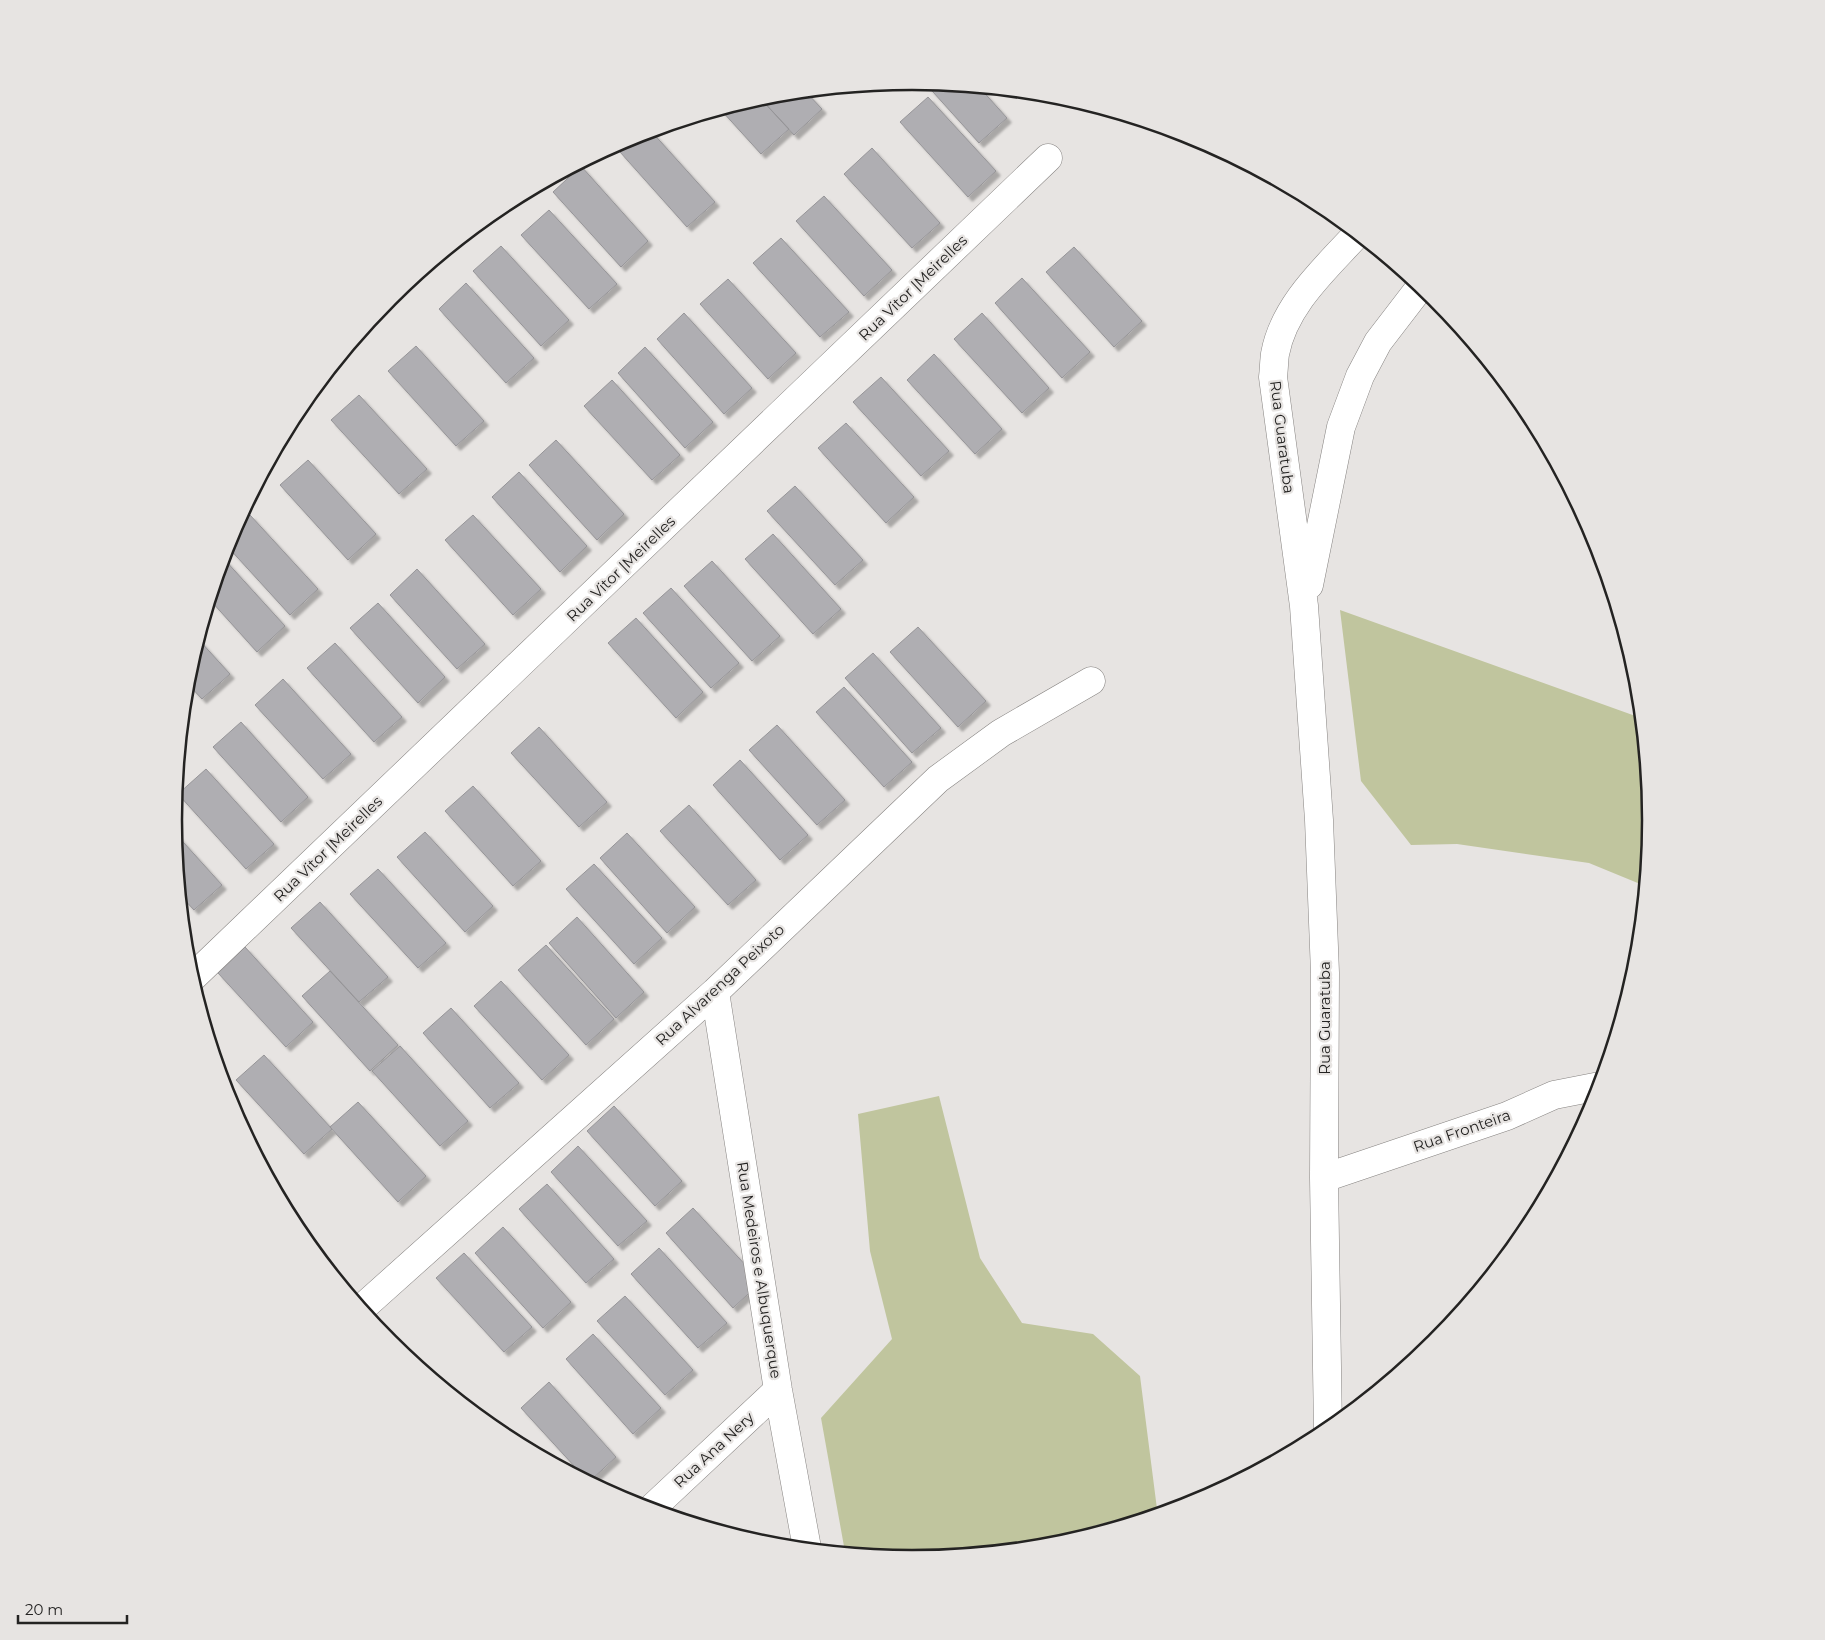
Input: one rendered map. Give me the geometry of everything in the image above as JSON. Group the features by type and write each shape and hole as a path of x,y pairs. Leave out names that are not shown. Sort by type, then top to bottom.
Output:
{"street":[{"name":"Rua Vitor |Meirelles","path":"199,971 1048,158"},
{"name":"Rua Guaratuba","path":"1328,1420 1324,1178 1326,973 1319,820 1304,606 1273,377 1276,353 1286,322 1302,295 1353,238"},
{"name":"Rua Guaratuba","path":"1304,606 1341,426 1360,376 1378,342 1416,292"},
{"name":"Rua Alvarenga Peixoto","path":"367,1304 715,992 938,779 1001,733 1092,681"},
{"name":"Rua Medeiros e Albuquerque","path":"715,992 778,1390 806,1542"},
{"name":"Rua Fronteira","path":"1324,1178 1507,1116 1554,1095 1591,1088"},
{"name":"Rua Ana Nery","path":"657,1503 778,1390"}],"green space":[{"path":"1340,610 1634,716 1641,772 1642,820 1639,884 1589,863 1457,844 1411,845 1361,781"},
{"path":"939,1096 980,1258 1022,1323 1093,1334 1140,1376 1157,1507 1090,1528 1008,1544 912,1550 844,1546 821,1418 892,1339 870,1251 858,1114"}],"building":[{"path":"932,91 986,94 1007,118 979,143"},
{"path":"811,97 822,109 794,135 766,105"},
{"path":"928,97 996,171 968,197 900,122"},
{"path":"766,105 789,129 761,154 725,115"},
{"path":"657,137 715,202 687,227 620,152"},
{"path":"872,148 940,223 912,248 844,174"},
{"path":"583,169 648,241 621,267 553,192 571,176"},
{"path":"824,196 892,270 864,296 796,221"},
{"path":"549,210 617,284 589,309 521,235"},
{"path":"781,238 849,312 820,337 753,263"},
{"path":"501,246 569,320 541,346 473,271"},
{"path":"1074,247 1142,321 1114,347 1046,272"},
{"path":"1022,278 1090,352 1062,378 995,303"},
{"path":"728,279 796,353 768,379 700,304"},
{"path":"466,283 534,358 506,383 439,309"},
{"path":"684,313 752,388 724,414 657,339"},
{"path":"982,313 1049,388 1022,413 954,339"},
{"path":"416,346 484,421 456,446 388,371"},
{"path":"645,347 713,422 685,448 618,373"},
{"path":"934,354 1002,429 975,454 907,380"},
{"path":"881,377 949,451 921,476 853,402"},
{"path":"612,380 680,455 652,480 584,406"},
{"path":"359,395 427,469 399,494 331,420"},
{"path":"846,423 914,497 886,523 818,448"},
{"path":"556,440 624,514 597,540 529,465"},
{"path":"308,460 376,534 348,560 280,485"},
{"path":"519,472 587,546 560,572 492,497"},
{"path":"795,486 863,560 835,585 767,511"},
{"path":"250,515 318,589 290,615 233,553"},
{"path":"473,515 541,589 513,615 445,540"},
{"path":"773,534 841,609 813,634 745,559"},
{"path":"712,561 780,636 752,661 684,586"},
{"path":"229,564 285,626 257,652 215,605"},
{"path":"417,569 485,644 457,669 390,595"},
{"path":"671,588 739,663 711,688 643,613"},
{"path":"378,603 445,677 418,703 350,628"},
{"path":"636,618 703,692 676,718 608,643"},
{"path":"918,627 986,701 958,727 890,652"},
{"path":"335,643 402,717 374,742 307,668"},
{"path":"204,645 230,674 202,699 195,691"},
{"path":"873,653 941,728 912,753 845,678"},
{"path":"283,679 351,754 323,779 255,705"},
{"path":"844,687 912,762 884,787 816,712"},
{"path":"241,722 308,797 281,822 213,747"},
{"path":"777,725 845,800 817,825 749,750"},
{"path":"539,727 607,802 579,827 511,753"},
{"path":"740,760 808,835 780,860 713,785"},
{"path":"206,769 274,844 246,869 183,799 183,789"},
{"path":"473,786 541,861 513,886 445,811"},
{"path":"689,805 756,880 728,905 660,831"},
{"path":"425,832 493,906 465,932 397,857"},
{"path":"627,833 695,907 667,933 600,858"},
{"path":"183,842 222,885 194,910 188,903"},
{"path":"594,864 662,938 634,964 566,889"},
{"path":"378,869 446,943 418,968 350,894"},
{"path":"320,902 388,977 359,1002 291,928"},
{"path":"577,917 644,992 616,1018 549,943"},
{"path":"546,945 614,1019 586,1045 518,970"},
{"path":"245,947 313,1022 286,1047 218,973"},
{"path":"330,971 398,1045 370,1071 302,996"},
{"path":"501,981 569,1055 542,1080 474,1006"},
{"path":"451,1008 519,1083 490,1108 423,1033"},
{"path":"400,1046 468,1121 440,1146 372,1071"},
{"path":"264,1055 332,1129 304,1154 236,1080"},
{"path":"358,1102 426,1176 398,1202 330,1127"},
{"path":"614,1106 682,1181 655,1206 587,1131"},
{"path":"578,1146 647,1221 618,1246 551,1172"},
{"path":"547,1184 614,1259 586,1283 519,1209"},
{"path":"693,1208 761,1282 733,1308 666,1233"},
{"path":"503,1227 571,1302 543,1328 475,1253"},
{"path":"659,1248 727,1323 698,1348 631,1274"},
{"path":"464,1253 532,1327 504,1352 436,1278"},
{"path":"625,1296 693,1370 665,1395 597,1321"},
{"path":"593,1334 661,1408 633,1434 566,1359"},
{"path":"549,1382 616,1457 594,1477 590,1475 575,1467 521,1408"}]}
